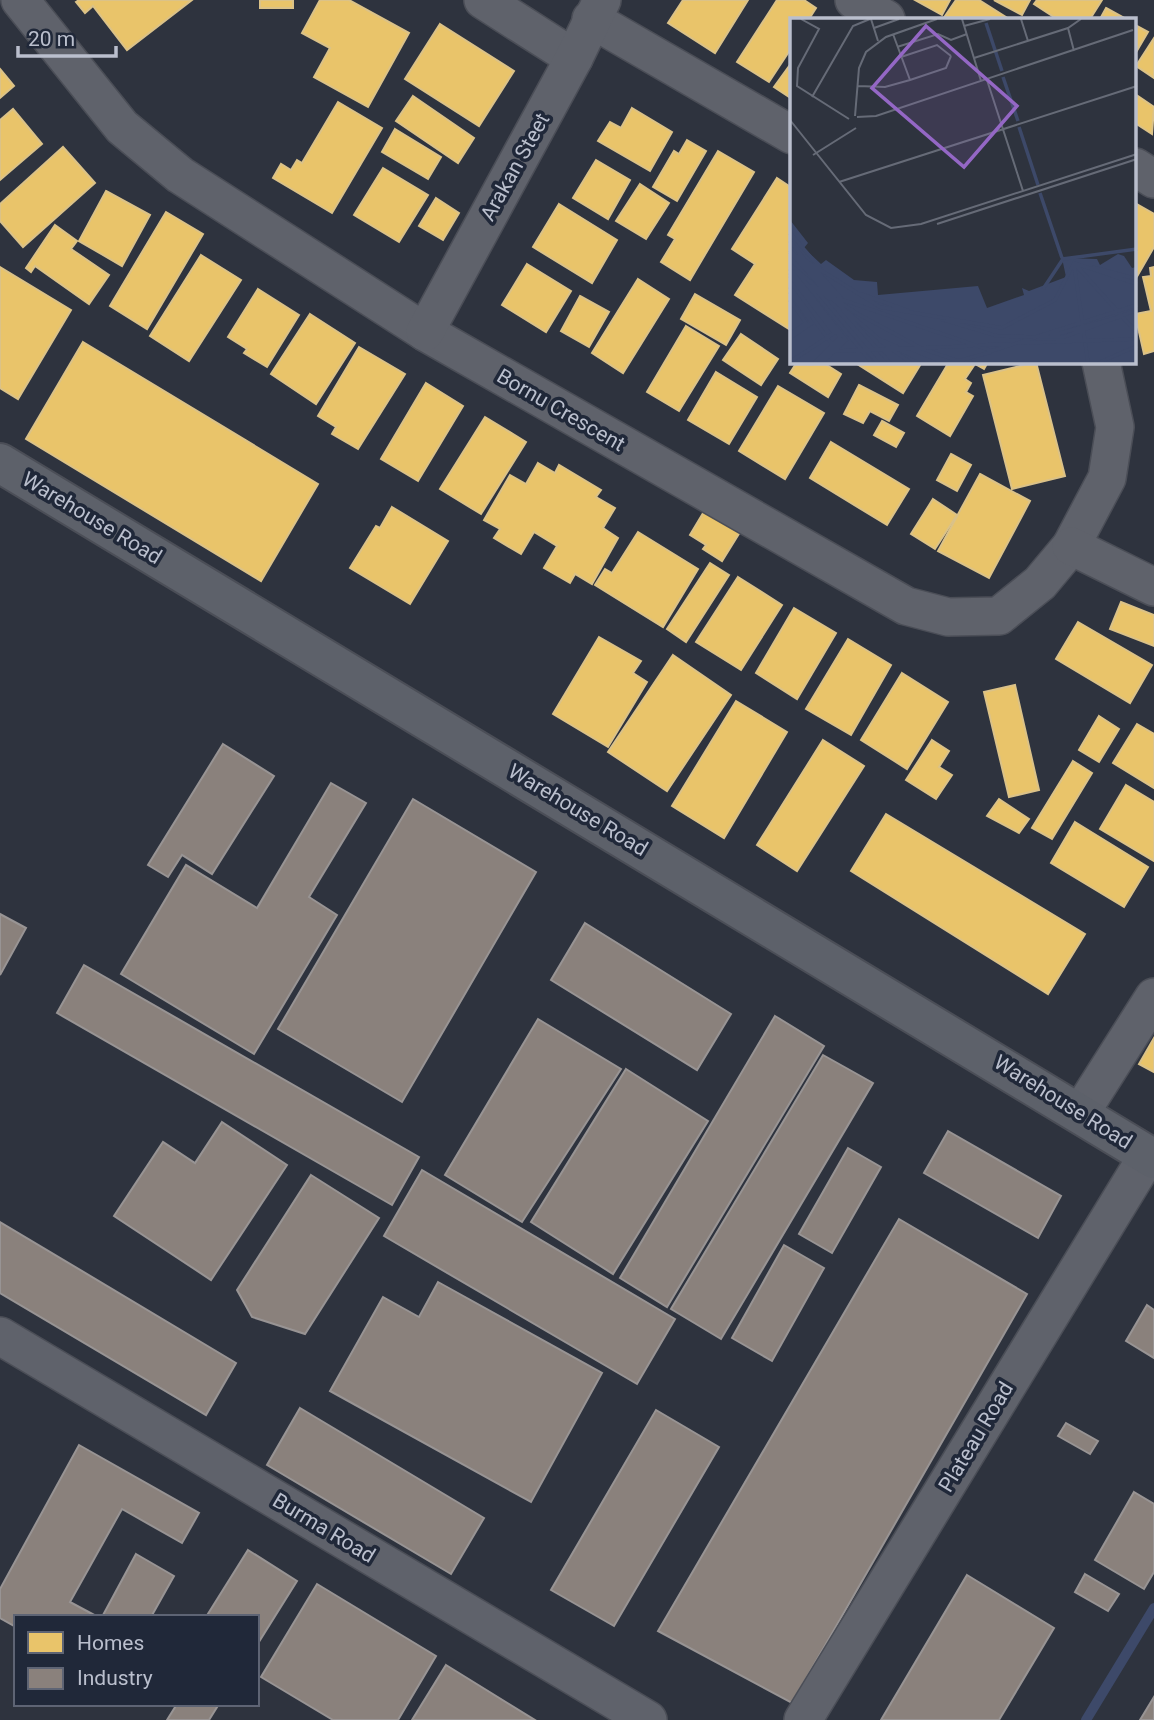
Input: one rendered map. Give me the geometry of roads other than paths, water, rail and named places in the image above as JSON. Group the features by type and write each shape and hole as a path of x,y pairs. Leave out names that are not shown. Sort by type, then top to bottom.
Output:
{"main road":[{"name":"Warehouse Road","path":"0,463 1081,1112 1151,1157"}],"street":[{"name":"Bornu Crescent","path":"20,0 122,127 202,190 425,332 906,606 948,617 999,616 1040,583 1071,546 1107,478 1115,427 1101,364"},
{"path":"483,0 574,58"},
{"path":"854,0 884,18"},
{"name":"Arakan Steet","path":"425,332 574,58 596,10"},
{"path":"596,10 790,134"},
{"path":"1136,168 1154,178"},
{"path":"1071,546 1154,587"},
{"path":"1081,1112 1154,998"},
{"name":"Plateau Road","path":"803,1720 1151,1157"},
{"name":"Burma Road","path":"0,1336 648,1720"}],"waterway":[{"path":"1086,1720 1154,1608"}]}
